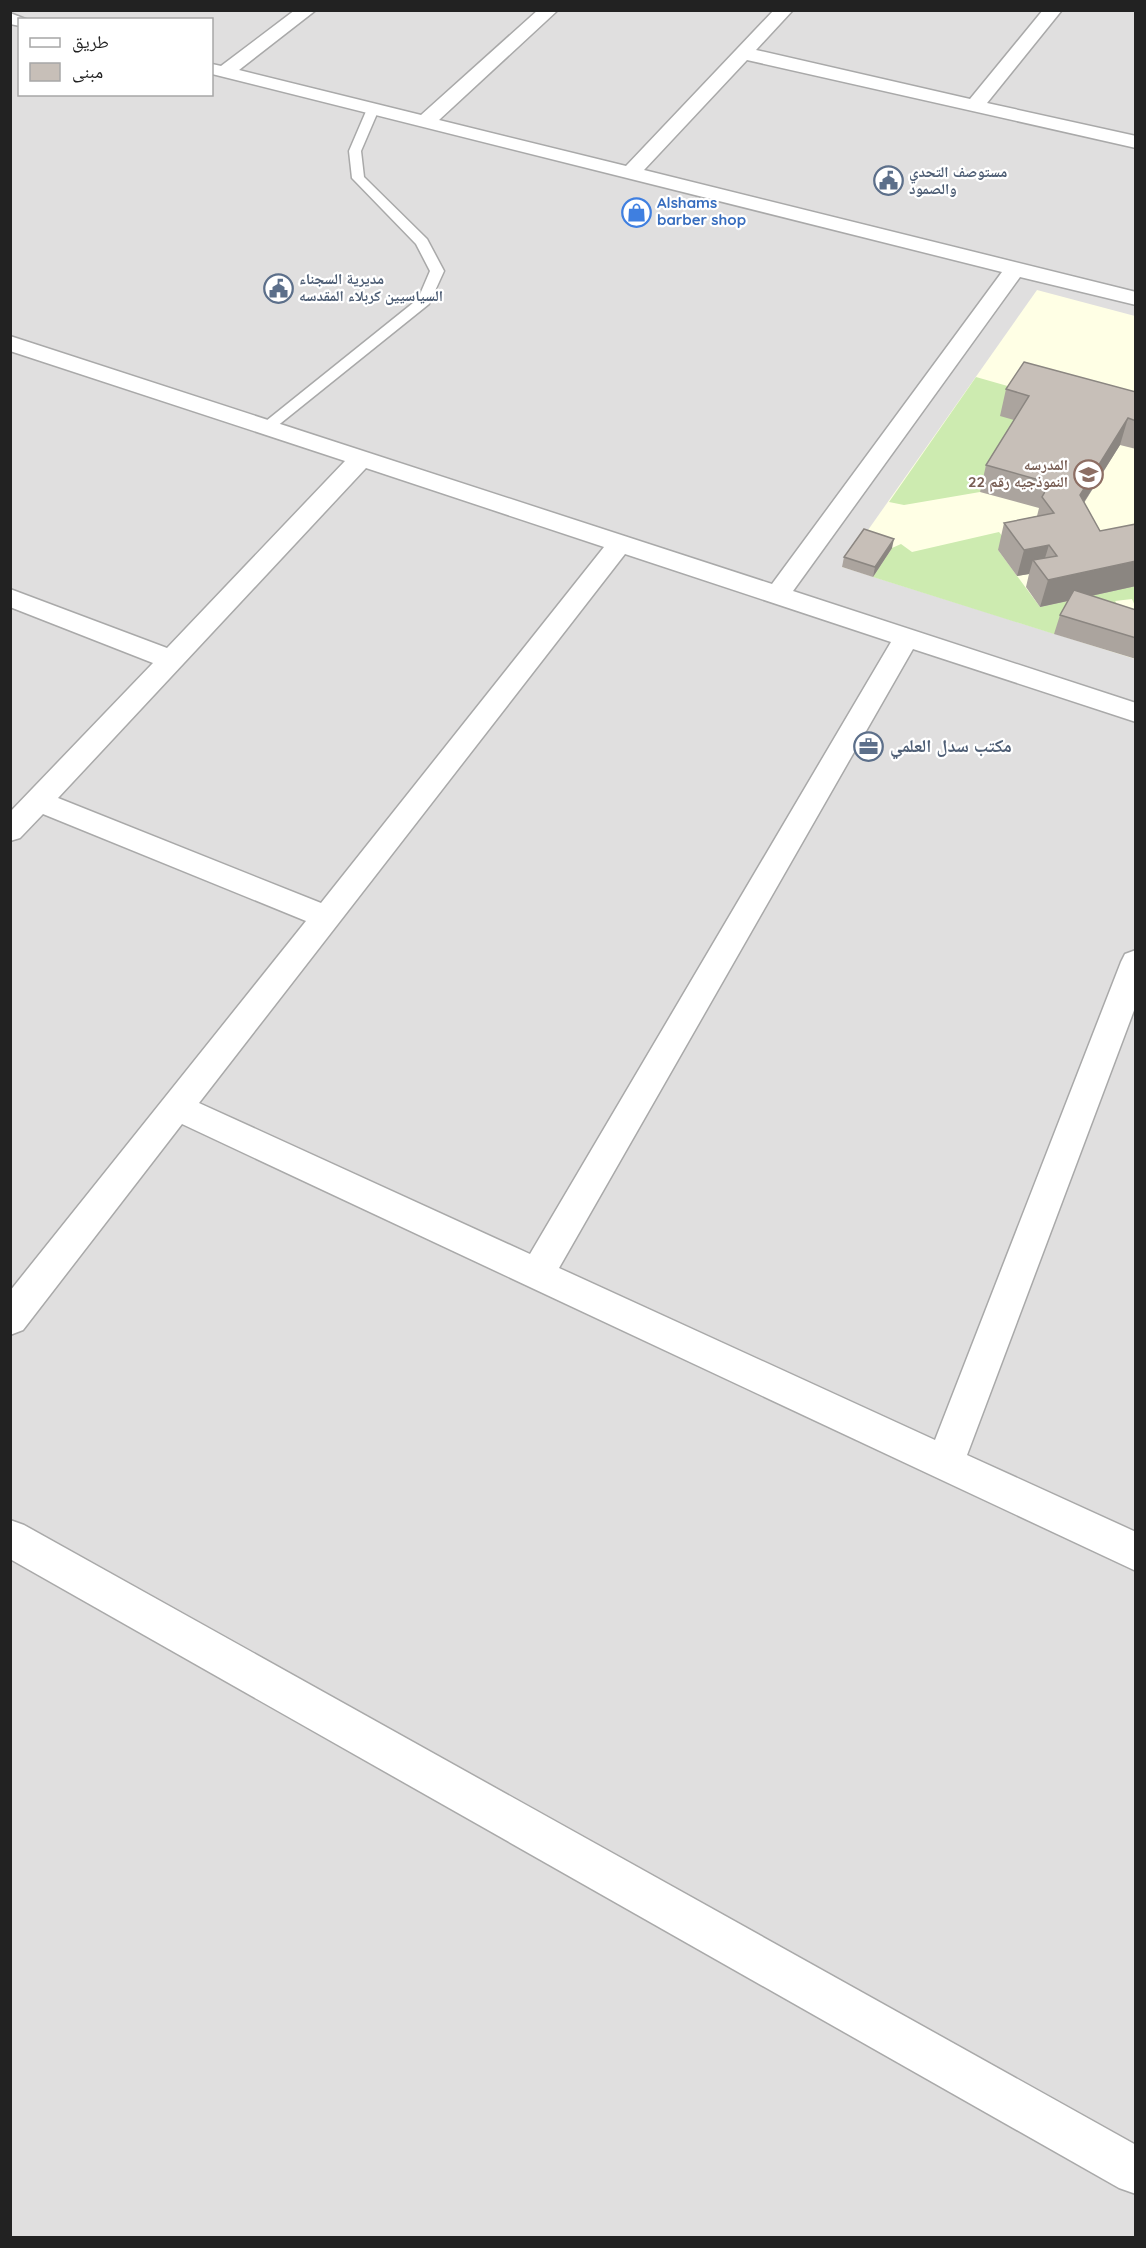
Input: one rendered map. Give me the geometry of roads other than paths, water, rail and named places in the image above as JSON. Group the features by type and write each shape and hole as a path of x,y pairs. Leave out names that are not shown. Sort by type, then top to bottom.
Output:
{"street":[{"path":"218,70 307,10"},
{"path":"425,122 549,10"},
{"path":"630,173 783,10"},
{"path":"976,104 1053,10"},
{"path":"743,53 1136,142"},
{"path":"218,70 1136,299"},
{"path":"777,595 1015,269"},
{"path":"10,343 1136,713"},
{"path":"10,831 362,459"},
{"path":"10,1319 620,544"},
{"path":"10,597 172,660"},
{"path":"537,1274 906,638"},
{"path":"38,801 326,917"},
{"path":"945,1464 1136,962"},
{"path":"177,1107 1136,1552"},
{"path":"10,1538 1136,2171"}],"lane":[{"path":"266,428 424,301 437,271 422,242 358,178 355,151 373,109"}],"place":[{"name":"مستوصف التحدي والصمود","path":"888,181"},
{"name":"Alshams barber shop","path":"636,212"},
{"name":"مديرية السجناء السياسيين كربلاء المقدسه","path":"278,288"},
{"name":"المدرسه النموذجيه رقم 22","path":"1089,474"},
{"name":"مكتب سدل العلمي","path":"869,746"}]}
